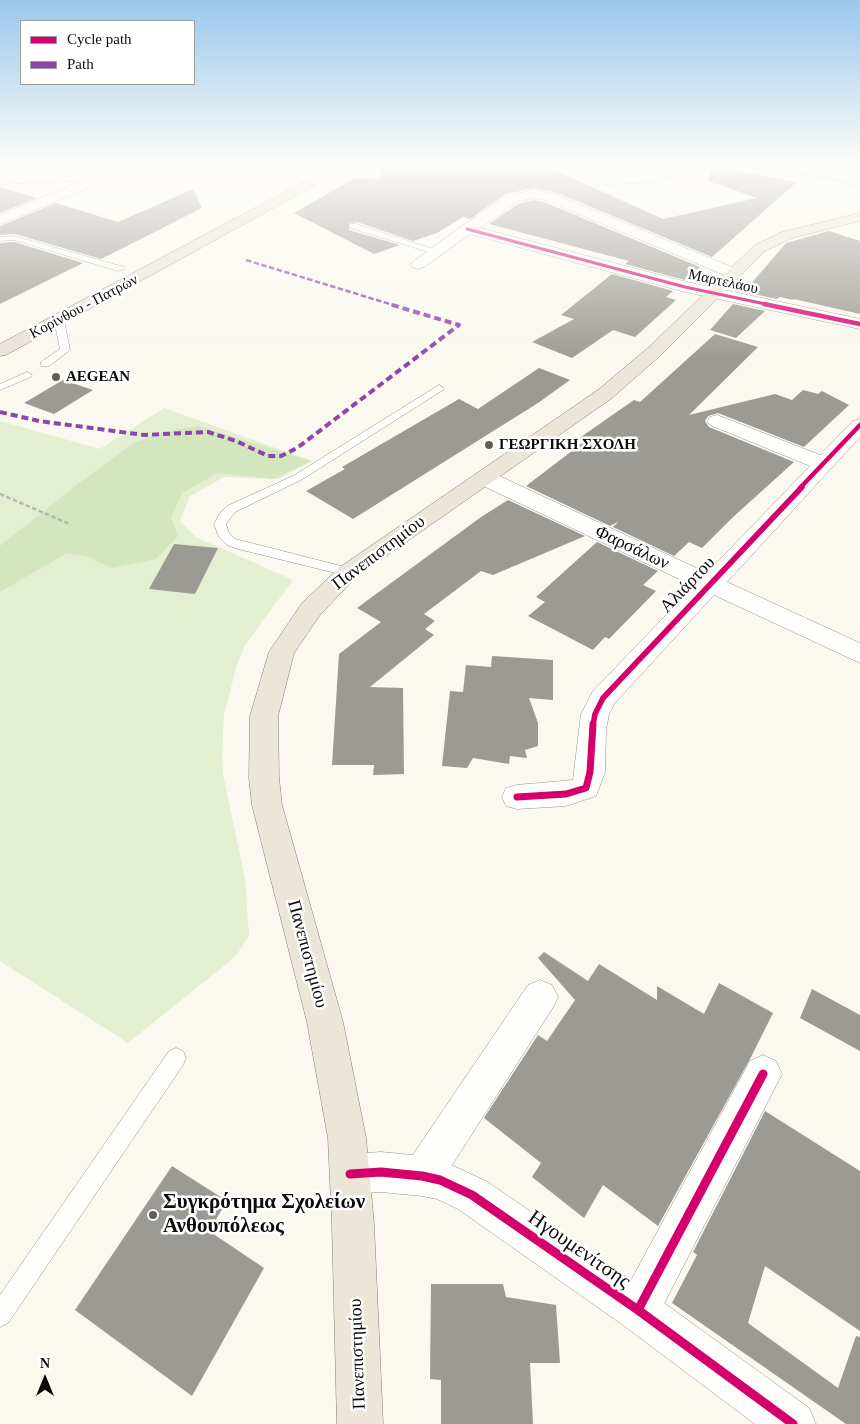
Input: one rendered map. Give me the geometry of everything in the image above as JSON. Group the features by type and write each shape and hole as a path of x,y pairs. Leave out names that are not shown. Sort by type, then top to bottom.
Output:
{"highway":[{"name":"Κορίνθου - Πατρών","path":"103,277 197,228"},
{"name":"Κορίνθου - Πατρών","path":"0,351 229,228"}],"main road":[{"name":"Πανεπιστημίου","path":"360,1424 347,1138 327,1030 267,805 262,759 264,716 274,673 282,652 311,609 348,572 605,394 650,356 733,272 760,248 778,238 815,228"}],"street":[{"path":"626,228 733,272"},
{"path":"418,264 467,229"},
{"name":"Μαρτελάου","path":"467,229 713,293 860,324"},
{"path":"717,421 823,464"},
{"name":"Αλιάρτου","path":"517,797 566,794 586,788 590,772 592,730 595,714 603,698 860,425"},
{"name":"Φαρσάλων","path":"485,478 709,585 860,654"},
{"path":"422,1176 540,997"},
{"path":"638,1310 763,1074"},
{"name":"Ηγουμενίτσης","path":"350,1174 381,1172 422,1176 440,1180 472,1195 638,1310 793,1424"}],"lane":[{"path":"361,228 435,251"},
{"path":"0,239 14,238 120,269"},
{"path":"45,364 65,350 59,320"},
{"path":"0,387 27,375"},
{"path":"348,572 231,542 221,530 220,524 224,516 243,502 274,490 319,465 439,388"},
{"path":"0,1315 176,1058"}],"path":[{"path":"0,494 70,524"}],"green space":[{"path":"164,408 312,461 278,479 224,477 190,496 180,521 196,537 293,580 245,645 237,664 224,715 222,760 224,779 245,879 249,936 235,957 128,1043 0,961 0,421 100,449"},
{"path":"197,426 312,461 273,479 218,473 182,493 171,518 178,536 156,559 111,568 87,556 67,553 0,592 0,546 132,444 162,432"}],"building":[{"path":"0,228 161,228 101,259 15,234 0,235"},
{"path":"324,228 349,228 400,245 374,254"},
{"path":"376,228 444,228 413,241"},
{"path":"506,228 607,228 700,267 685,280 625,264 629,261"},
{"path":"643,228 744,228 712,257"},
{"path":"829,231 860,241 860,314 794,299 780,297 777,299 744,292 786,243"},
{"path":"14,242 83,263 0,304 0,243"},
{"path":"612,274 673,291 666,297 676,300 635,337 613,330 572,358 532,342 574,319 561,315"},
{"path":"733,304 765,311 736,338 710,330"},
{"path":"715,334 758,347 689,415 775,394 792,400 803,390 818,394 822,391 849,405 804,447 718,413 708,416 705,421 709,427 794,462 702,548 689,542 674,556 613,527 618,522 610,526 526,486 585,441 578,439 634,400 640,402"},
{"path":"539,368 570,380 538,403 353,519 306,491 345,469 342,467 459,399 478,409"},
{"path":"63,380 93,390 54,414 24,403"},
{"path":"508,500 585,536 493,575 481,571 424,614 435,621 425,629 434,635 370,687 403,688 404,774 373,775 374,765 332,765 339,654 381,622 357,608 481,517"},
{"path":"597,542 658,571 643,585 656,591 609,639 605,637 593,650 528,616 545,602 536,597"},
{"path":"174,544 218,548 195,594 149,589"},
{"path":"492,656 553,660 553,700 529,698 538,723 538,746 525,750 527,758 510,756 509,764 473,758 467,768 442,766 450,691 463,692 466,665 491,667"},
{"path":"544,952 588,981 599,964 657,1000 657,986 704,1014 719,983 773,1013 750,1059 658,1226 603,1185 584,1218 532,1177 541,1163 484,1118 538,1035 547,1041 575,1000 538,958"},
{"path":"812,989 860,1015 860,1051 800,1018"},
{"path":"765,1111 860,1171 860,1331 765,1266 748,1323 838,1388 856,1336 860,1337 860,1424 846,1424 672,1303 697,1255 693,1252"},
{"path":"172,1166 227,1201 209,1231 264,1268 192,1396 75,1310"},
{"path":"431,1284 503,1284 506,1297 556,1305 560,1363 530,1363 533,1424 441,1424 441,1380 430,1379"}],"marked path":[{"path":"0,412 39,421 144,435 208,432 236,441 268,456 281,456 297,448 459,325 246,260"}],"cycle path":[{"path":"467,229 685,287 860,324"},
{"path":"517,797 566,794 586,788 590,772 592,730 595,714 603,698 860,425"},
{"path":"638,1310 763,1074"},
{"path":"350,1174 381,1172 422,1176 440,1180 472,1195 638,1310 793,1424"}],"place":[{"name":"AEGEAN","path":"56,377"},
{"name":"ΓΕΩΡΓΙΚΗ ΣΧΟΛΗ","path":"489,445"},
{"name":"Συγκρότημα Σχολείων Ανθουπόλεως","path":"153,1215"}]}
